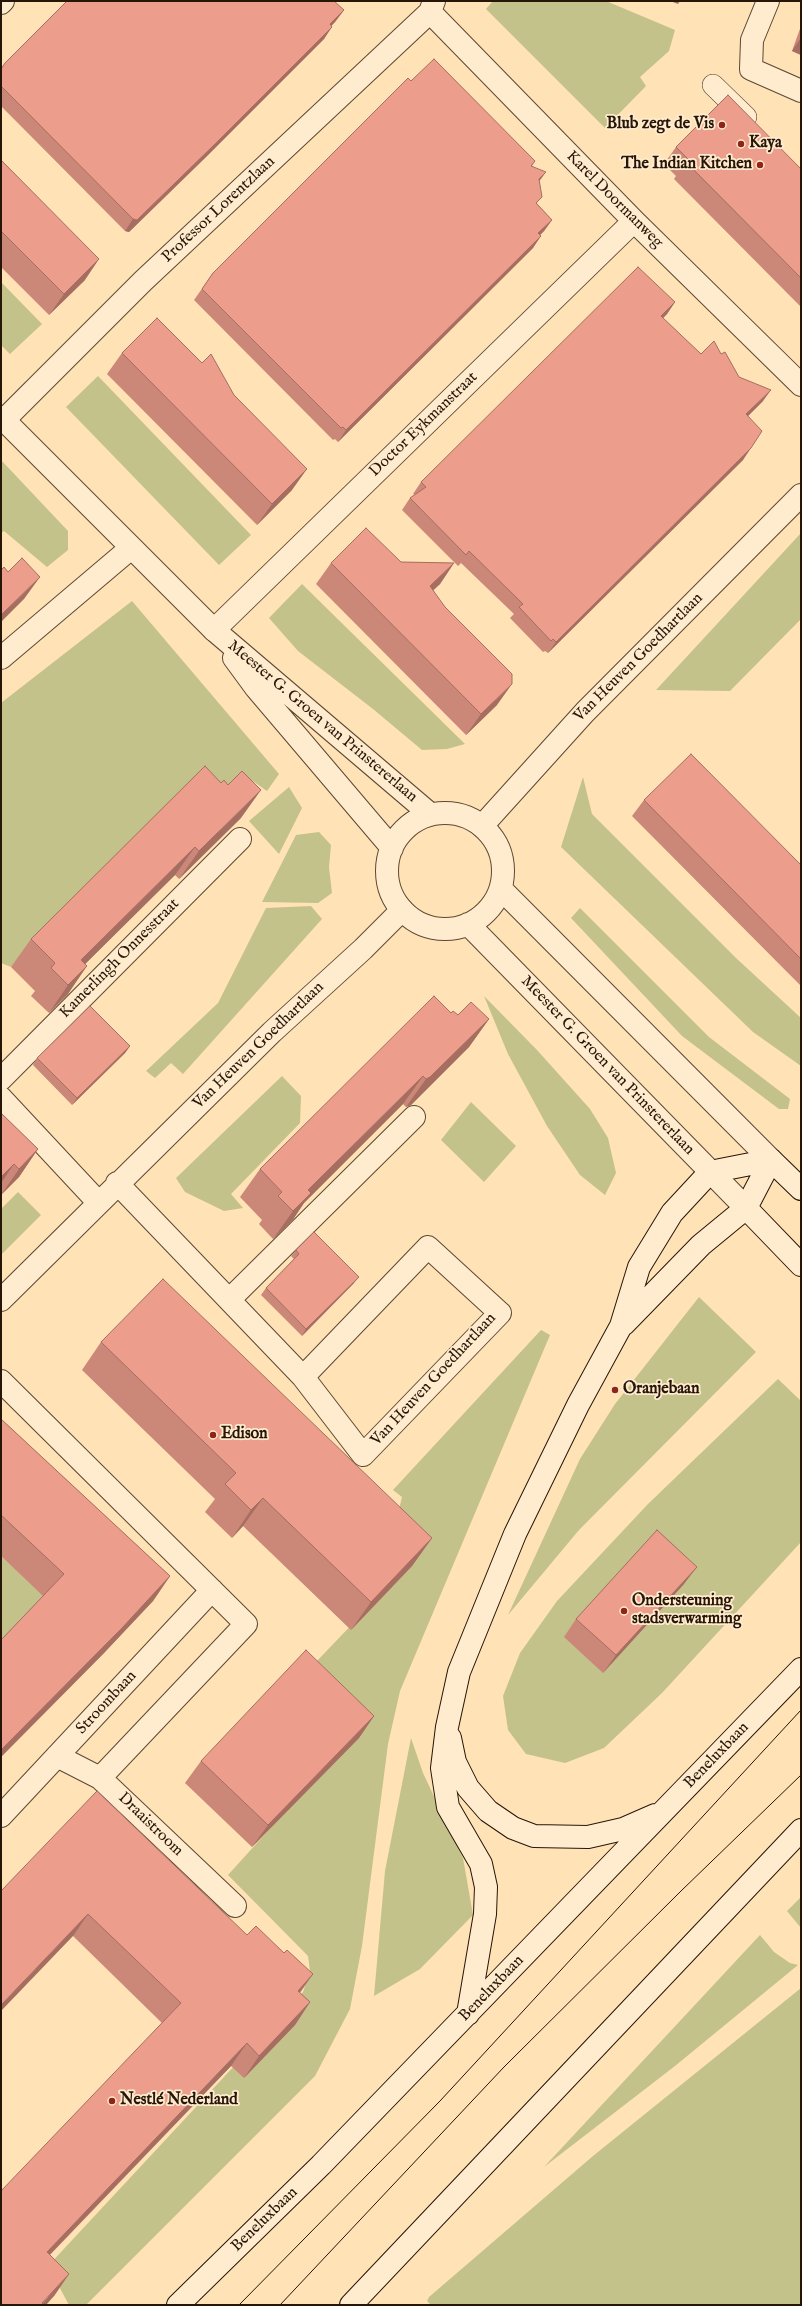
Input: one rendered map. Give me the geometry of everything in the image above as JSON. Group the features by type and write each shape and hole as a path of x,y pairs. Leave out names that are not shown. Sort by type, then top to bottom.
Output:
{"street":[{"path":"768,1 752,40 751,69 801,91"},
{"name":"Karel Doormanweg","path":"432,7 634,221 801,385"},
{"name":"Professor Lorentzlaan","path":"2,419 143,280 432,7"},
{"path":"713,85 762,132"},
{"name":"Doctor Eykmanstraat","path":"214,630 634,221"},
{"name":"Meester G. Groen van Prinstererlaan","path":"2,419 214,630 430,814"},
{"name":"Van Heuven Goedhartlaan","path":"482,826 585,712 801,495"},
{"path":"1,658 131,548"},
{"name":"Meester G. Groen van Prinstererlaan","path":"214,630 256,688 392,848"},
{"path":"450,812 471,818 482,826 499,848 504,868 501,889 488,910 468,924 451,929 433,927 416,921 402,910 389,887 388,861 392,848 398,837 407,827 430,814 450,812"},
{"name":"Kamerlingh Onnesstraat","path":"1,1079 240,839"},
{"path":"501,889 801,1189"},
{"name":"Van Heuven Goedhartlaan","path":"1,1300 98,1202 272,1032 363,949 402,910"},
{"name":"Meester G. Groen van Prinstererlaan","path":"468,924 746,1208"},
{"path":"1,1098 98,1202"},
{"path":"230,1299 414,1117"},
{"path":"468,2014 484,1922 486,1887 481,1864 448,1807 442,1768 447,1727 458,1672 515,1534 578,1404 622,1326 639,1267 672,1213 710,1172 771,1160"},
{"path":"622,1326 701,1245 746,1208 771,1160"},
{"name":"Van Heuven Goedhartlaan","path":"117,1184 230,1299 303,1377 363,1455 500,1314 428,1247 303,1377"},
{"path":"746,1208 801,1265"},
{"path":"1,1381 246,1624 100,1778"},
{"name":"Stroombaan","path":"1,1816 212,1590"},
{"name":"Beneluxbaan","path":"178,2305 321,2165 801,1669"},
{"path":"447,1727 455,1762 468,1788 488,1811 512,1828 534,1836 588,1838 623,1828 664,1812"},
{"name":"Draaistroom","path":"57,1756 100,1778 235,1906"},
{"path":"351,2305 801,1830"}],"shaded area":[{"path":"493,1 606,1 675,30 669,51 640,77 646,86 605,128 486,9"},
{"path":"1,282 42,324 10,354 1,345"},
{"path":"98,376 251,535 219,565 66,407"},
{"path":"1,460 68,531 68,550 47,567 4,531 1,533"},
{"path":"801,533 801,619 730,691 656,690"},
{"path":"302,584 465,744 447,749 422,750 373,709 298,651 269,618"},
{"path":"132,601 279,774 267,791 247,777 229,794 185,794 11,967 1,963 1,703"},
{"path":"583,777 592,814 736,958 801,1018 801,1066 753,1032 561,847"},
{"path":"289,787 302,808 279,854 249,821"},
{"path":"319,832 331,845 329,867 332,893 318,903 262,902 296,835"},
{"path":"311,906 322,919 183,1074 171,1063 155,1078 146,1071 218,1003 266,908"},
{"path":"580,908 709,1037 790,1099 788,1109 779,1109 682,1036 571,918"},
{"path":"484,996 537,1050 590,1109 608,1138 616,1173 605,1195 580,1175 547,1126 508,1054"},
{"path":"282,1076 301,1096 300,1123 231,1194 243,1208 224,1211 185,1192 176,1178"},
{"path":"471,1102 516,1146 484,1182 441,1140"},
{"path":"18,1192 41,1215 1,1255 1,1209"},
{"path":"699,1297 756,1352 579,1530 508,1615 580,1459 615,1404"},
{"path":"541,1330 550,1335 400,1691 388,1744 362,1946 350,2009 315,2076 86,2305 69,2305 48,2266 303,1992 310,1971 308,1956 228,1875 352,1738 295,1684 401,1573 397,1518 402,1497 393,1490"},
{"path":"778,1379 801,1401 801,1542 662,1693 604,1748 565,1763 526,1754 508,1730 503,1696 520,1653 557,1601 648,1504"},
{"path":"1,1556 47,1599 1,1647"},
{"path":"411,1738 423,1773 463,1858 473,1915 420,1969 374,1996 385,1871"},
{"path":"801,1897 801,1928 787,1911"},
{"path":"760,1935 774,1952 790,1963 798,1965 675,2066 544,2167"},
{"path":"801,1988 801,2305 431,2305 427,2301 429,2297 593,2156"}],"building":[{"path":"67,1 334,1 344,10 330,24 332,27 137,220 133,219 1,86 1,69 5,63"},
{"path":"434,59 535,161 531,166 546,172 539,179 542,197 536,203 552,220 538,233 541,236 346,430 343,427 341,428 202,289 213,273 408,78 411,81"},
{"path":"728,95 801,169 801,278 686,162 688,159 676,147"},
{"path":"1,160 99,259 64,294 1,231"},
{"path":"638,267 675,302 661,316 701,354 714,341 721,354 725,352 739,377 771,390 746,414 762,431 751,448 556,642 553,639 551,641 519,607 523,604 469,551 466,555 410,498 426,487 421,482"},
{"path":"157,318 202,363 211,354 234,395 307,469 272,504 122,353"},
{"path":"366,528 401,562 454,563 430,586 445,607 512,674 512,684 481,714 331,563"},
{"path":"22,558 40,577 1,615 1,570 4,567 8,572"},
{"path":"691,754 801,865 801,959 644,800"},
{"path":"205,766 221,783 224,780 228,785 242,771 261,790 199,851 195,847 81,960 87,966 68,985 51,968 55,963 31,939"},
{"path":"434,996 451,1013 453,1011 458,1015 471,1002 489,1019 430,1077 426,1079 423,1076 308,1190 311,1193 293,1211 278,1196 282,1192 260,1169"},
{"path":"90,1006 130,1046 77,1098 37,1058"},
{"path":"1,1113 38,1149 19,1169 14,1164 1,1177"},
{"path":"314,1232 359,1277 306,1329 266,1288 299,1254 296,1250"},
{"name":"Edison","path":"163,1279 432,1538 371,1602 263,1498 251,1510 225,1484 236,1473 101,1342"},
{"path":"1,1419 170,1576 122,1628 1,1750 1,1640 64,1574 1,1515"},
{"name":"Ondersteuning stadsverwarming","path":"657,1530 697,1567 616,1655 576,1619"},
{"path":"306,1650 374,1716 268,1825 201,1761"},
{"path":"97,1791 247,1935 256,1926 284,1953 287,1950 313,1974 298,1991 310,2002 259,2056 247,2043 47,2252 69,2274 42,2303 44,2305 1,2305 1,2191 181,2003 88,1914 1,2005 1,1891"}],"tram line":[{"path":"239,2305 440,2101 801,1710"},
{"path":"280,2305 504,2067 681,1891 801,1775"}],"place":[{"name":"Blub zegt de Vis","path":"722,125"},
{"name":"Kaya","path":"741,144"},
{"name":"The Indian Kitchen","path":"760,165"},
{"name":"Oranjebaan","path":"615,1390"},
{"name":"Edison","path":"213,1435"},
{"name":"Ondersteuning stadsverwarming","path":"624,1611"},
{"name":"Nestlé Nederland","path":"112,2101"}]}
